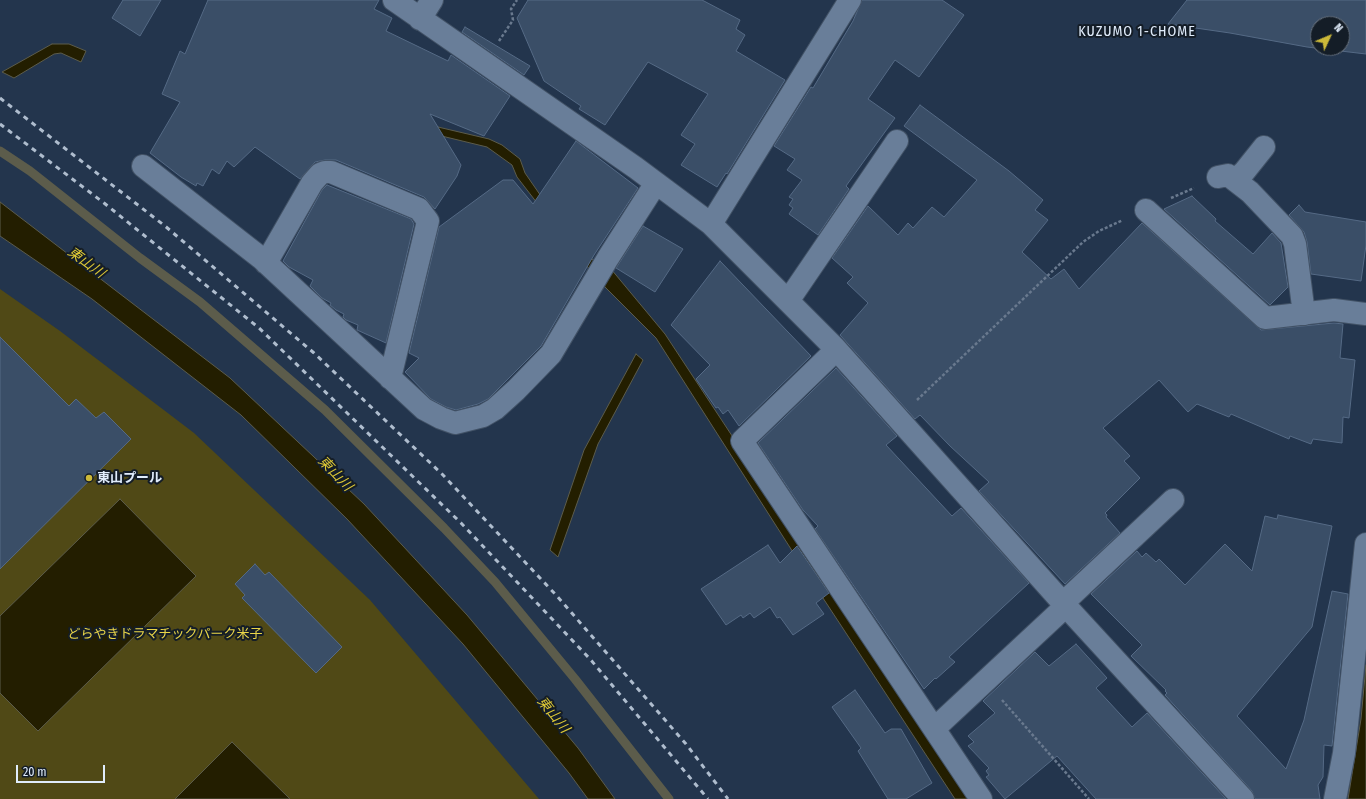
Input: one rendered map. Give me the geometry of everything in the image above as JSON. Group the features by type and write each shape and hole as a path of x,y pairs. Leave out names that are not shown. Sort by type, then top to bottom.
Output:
{"street":[{"path":"394,0 656,183 711,224 836,350 1065,605 1243,799"},
{"path":"420,19 432,0"},
{"path":"711,224 850,0"},
{"path":"788,301 801,279 897,141"},
{"path":"1226,178 1244,172 1264,147"},
{"path":"143,166 266,263 424,409 441,418 455,423 483,416 495,409 551,354 608,258 656,183"},
{"path":"266,263 312,183 320,174 325,172 338,175 419,209 428,221 390,378"},
{"path":"1226,178 1250,192 1292,236 1295,244 1304,314"},
{"path":"1146,210 1265,318 1334,310 1366,314"},
{"path":"836,350 742,441 981,799"},
{"path":"935,728 986,681 1173,500"},
{"path":"1335,799 1344,753 1366,544"}],"path":[{"path":"484,63 512,20 511,9 517,0"},
{"path":"897,418 1083,242 1099,231 1146,210 1226,178"},
{"path":"986,681 1089,799"}],"green space":[{"name":"どらやきドラマチックパーク米子","path":"0,289 60,331 194,433 370,600 539,799 0,799"}],"shaded area":[{"path":"52,44 69,44 86,51 81,62 61,53 54,54 14,78 2,72"},
{"path":"438,127 489,139 502,145 520,159 525,173 572,241 594,261 611,269 665,334 971,799 955,799 798,560 656,338 606,288 578,256 517,177 512,165 487,147 421,131"},
{"path":"0,202 230,378 364,504 467,615 578,748 615,799 588,799 569,773 463,644 347,519 241,415 92,299 0,236"},
{"path":"636,354 643,360 598,444 558,557 550,550 584,450"},
{"path":"120,499 196,576 38,731 0,693 0,616"},
{"path":"1366,665 1366,799 1348,799 1361,719"},
{"path":"232,742 290,799 175,799"}],"building":[{"path":"123,0 161,0 140,36 112,18"},
{"path":"208,0 379,0 374,9 392,18 386,31 448,61 451,55 510,96 484,136 430,114 461,165 457,176 435,209 424,197 336,160 315,162 300,179 255,147 234,167 227,161 219,174 212,169 203,186 197,183 196,186 181,177 150,153 180,102 162,94 180,51 185,54"},
{"path":"528,0 702,0 740,20 736,29 745,35 736,51 785,80 727,174 726,173 717,187 681,165 695,144 681,135 708,94 648,62 605,125 579,109 581,106 544,81 517,18"},
{"path":"862,0 942,0 964,15 919,77 895,60 868,99 895,118 846,186 849,189 818,235 789,214 793,208 789,205 793,199 789,197 802,180 787,170 795,159 774,146 811,87 813,88 853,21"},
{"path":"1187,0 1366,0 1366,54 1350,52 1350,16 1310,16 1310,47 1168,24"},
{"path":"465,27 530,66 524,75 462,32"},
{"path":"920,105 1009,171 1043,200 1035,210 1048,220 1022,252 1051,279 1064,269 1079,289 1142,223 1261,330 1334,323 1343,324 1340,358 1355,360 1349,418 1343,417 1342,443 1313,439 1311,444 1290,436 1289,439 1231,414 1229,417 1197,404 1188,412 1159,380 1103,428 1130,456 1124,461 1140,478 1105,513 1107,515 1106,517 1120,533 1065,584 979,491 989,482 950,446 920,415 915,419 840,335 868,303 847,283 853,277 832,258 868,206 898,235 908,223 913,228 932,207 944,217 977,180 904,126"},
{"path":"576,141 638,188 594,255 541,346 488,399 478,404 456,410 446,407 431,399 405,372 419,358 409,353 439,227 503,180 513,180 533,204"},
{"path":"327,185 411,219 414,224 386,343 357,330 358,325 346,320 343,317 344,314 336,310 330,305 331,303 322,298 310,286 313,280 289,267 283,261 322,190"},
{"path":"1192,196 1216,219 1215,221 1253,254 1272,233 1281,243 1288,287 1270,305 1164,209"},
{"path":"1299,205 1305,212 1366,222 1366,245 1361,281 1311,274 1307,242 1304,232 1289,215"},
{"path":"643,226 683,249 655,292 616,268"},
{"path":"720,261 811,356 739,426 728,410 723,414 718,407 716,408 696,379 710,365 671,325"},
{"path":"0,337 69,406 76,399 96,418 104,412 131,439 0,569"},
{"path":"836,368 897,436 886,445 952,516 961,508 1029,583 949,657 955,662 924,689 815,529 818,526 803,510 758,443"},
{"path":"1278,515 1332,526 1312,627 1237,716 1286,769 1304,720 1332,591 1348,594 1332,746 1324,745 1323,777 1318,785 1320,799 1255,799 1252,791 1165,695 1167,693 1165,691 1166,690 1131,656 1142,645 1091,594 1137,551 1142,557 1146,553 1156,562 1159,559 1185,585 1225,544 1252,571 1265,516 1277,519"},
{"path":"768,545 780,563 797,546 829,593 816,603 824,614 793,635 780,617 777,618 770,607 754,618 750,613 743,618 741,615 726,625 701,589"},
{"path":"255,564 265,575 269,572 342,647 316,673 242,598 245,595 235,584"},
{"path":"1076,644 1107,678 1096,688 1132,727 1147,713 1226,799 1096,799 1057,756 1005,799 986,777 989,775 986,771 989,768 968,746 974,742 968,736 995,713 983,701 1035,652 1049,666"},
{"path":"855,690 885,733 891,729 901,729 932,783 906,799 888,799 858,751 861,748 832,707"}],"waterway":[{"path":"0,151 30,171 140,258 200,302 325,410 444,528 495,582 575,679 669,799"}],"railway":[{"path":"0,98 165,226 314,353 442,474 556,595 686,744 728,799"},
{"path":"0,124 104,203 259,328 461,523 590,659 708,799"}],"place":[{"name":"東山プール","path":"89,478"}],"district":[{"name":"KUZUMO 1-CHOME","path":"1137,32"}],"water label":[{"name":"東山川","path":"86,263"},
{"name":"東山川","path":"335,474"},
{"name":"東山川","path":"553,715"}]}
